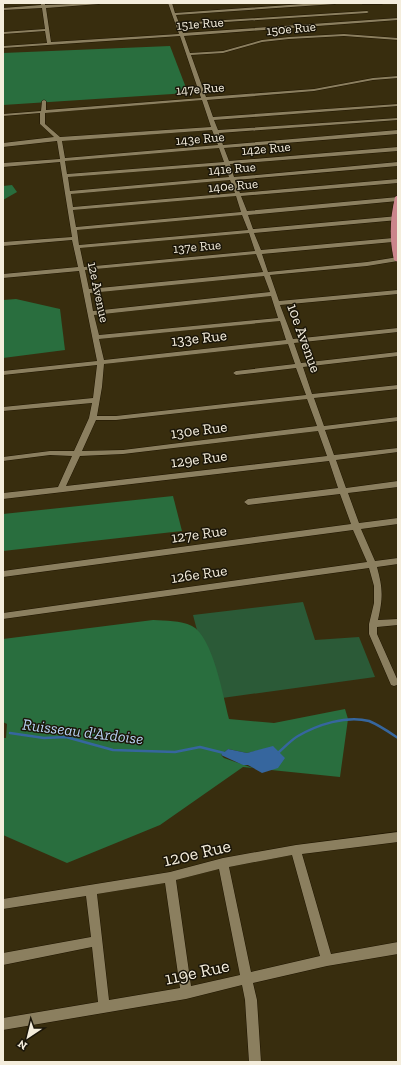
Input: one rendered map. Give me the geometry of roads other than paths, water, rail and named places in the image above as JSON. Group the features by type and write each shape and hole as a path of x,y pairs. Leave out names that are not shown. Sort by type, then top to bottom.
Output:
{"main road":[{"path":"398,198 393,240 398,259"}],"street":[{"path":"3,9 44,5 98,3"},
{"name":"10e Avenue","path":"170,3 252,231 273,294 312,397 321,428 356,527 372,564 379,593 373,624 373,634 394,682"},
{"path":"174,14 335,3"},
{"path":"376,21 367,12 364,3 382,3"},
{"path":"44,5 49,44"},
{"path":"178,24 367,12"},
{"name":"151e Rue","path":"3,48 398,19"},
{"path":"3,33 47,30"},
{"name":"150e Rue","path":"188,54 223,52 262,41 288,38 344,35 398,39"},
{"name":"147e Rue","path":"3,115 320,90 373,79 398,77"},
{"path":"44,101 42,124 59,139"},
{"path":"3,145 214,126 398,105"},
{"path":"214,126 398,119"},
{"name":"143e Rue","path":"3,165 398,132"},
{"name":"12e Avenue","path":"59,139 75,238 88,291 101,362 101,374 93,418 79,453 61,489"},
{"name":"142e Rue","path":"65,176 398,148"},
{"name":"141e Rue","path":"68,193 398,164"},
{"name":"140e Rue","path":"70,210 398,181"},
{"path":"74,229 398,198"},
{"path":"77,248 396,219"},
{"path":"3,244 75,238"},
{"name":"137e Rue","path":"3,276 259,251 393,240"},
{"path":"88,291 266,272 367,264 398,259"},
{"path":"277,303 398,292"},
{"path":"92,314 273,294"},
{"path":"97,337 283,319"},
{"name":"133e Rue","path":"3,373 398,330"},
{"path":"236,373 398,354"},
{"path":"93,418 116,418 398,387"},
{"path":"3,409 96,400"},
{"name":"130e Rue","path":"3,458 50,453 118,453 398,420"},
{"name":"129e Rue","path":"3,496 398,450"},
{"path":"248,502 398,484"},
{"name":"127e Rue","path":"3,574 398,521"},
{"name":"126e Rue","path":"3,616 398,561"},
{"path":"373,624 398,622"},
{"name":"120e Rue","path":"3,904 91,891 170,877 223,863 296,850 398,837"},
{"path":"296,850 327,960"},
{"path":"223,863 252,1014 255,1062"},
{"path":"170,877 186,993"},
{"path":"91,891 104,1007"},
{"path":"3,959 97,941"},
{"name":"119e Rue","path":"3,1024 186,993 327,960 398,948"}],"water":[{"path":"273,746 285,758 278,768 262,773 248,765 243,765 221,755 228,749 247,753"}],"waterway":[{"path":"279,752 298,736 314,728 341,720 360,719 369,721 398,738"},
{"name":"Ruisseau d'Ardoise","path":"10,733 44,738 66,737 113,750 175,752 200,747 224,753"}]}
